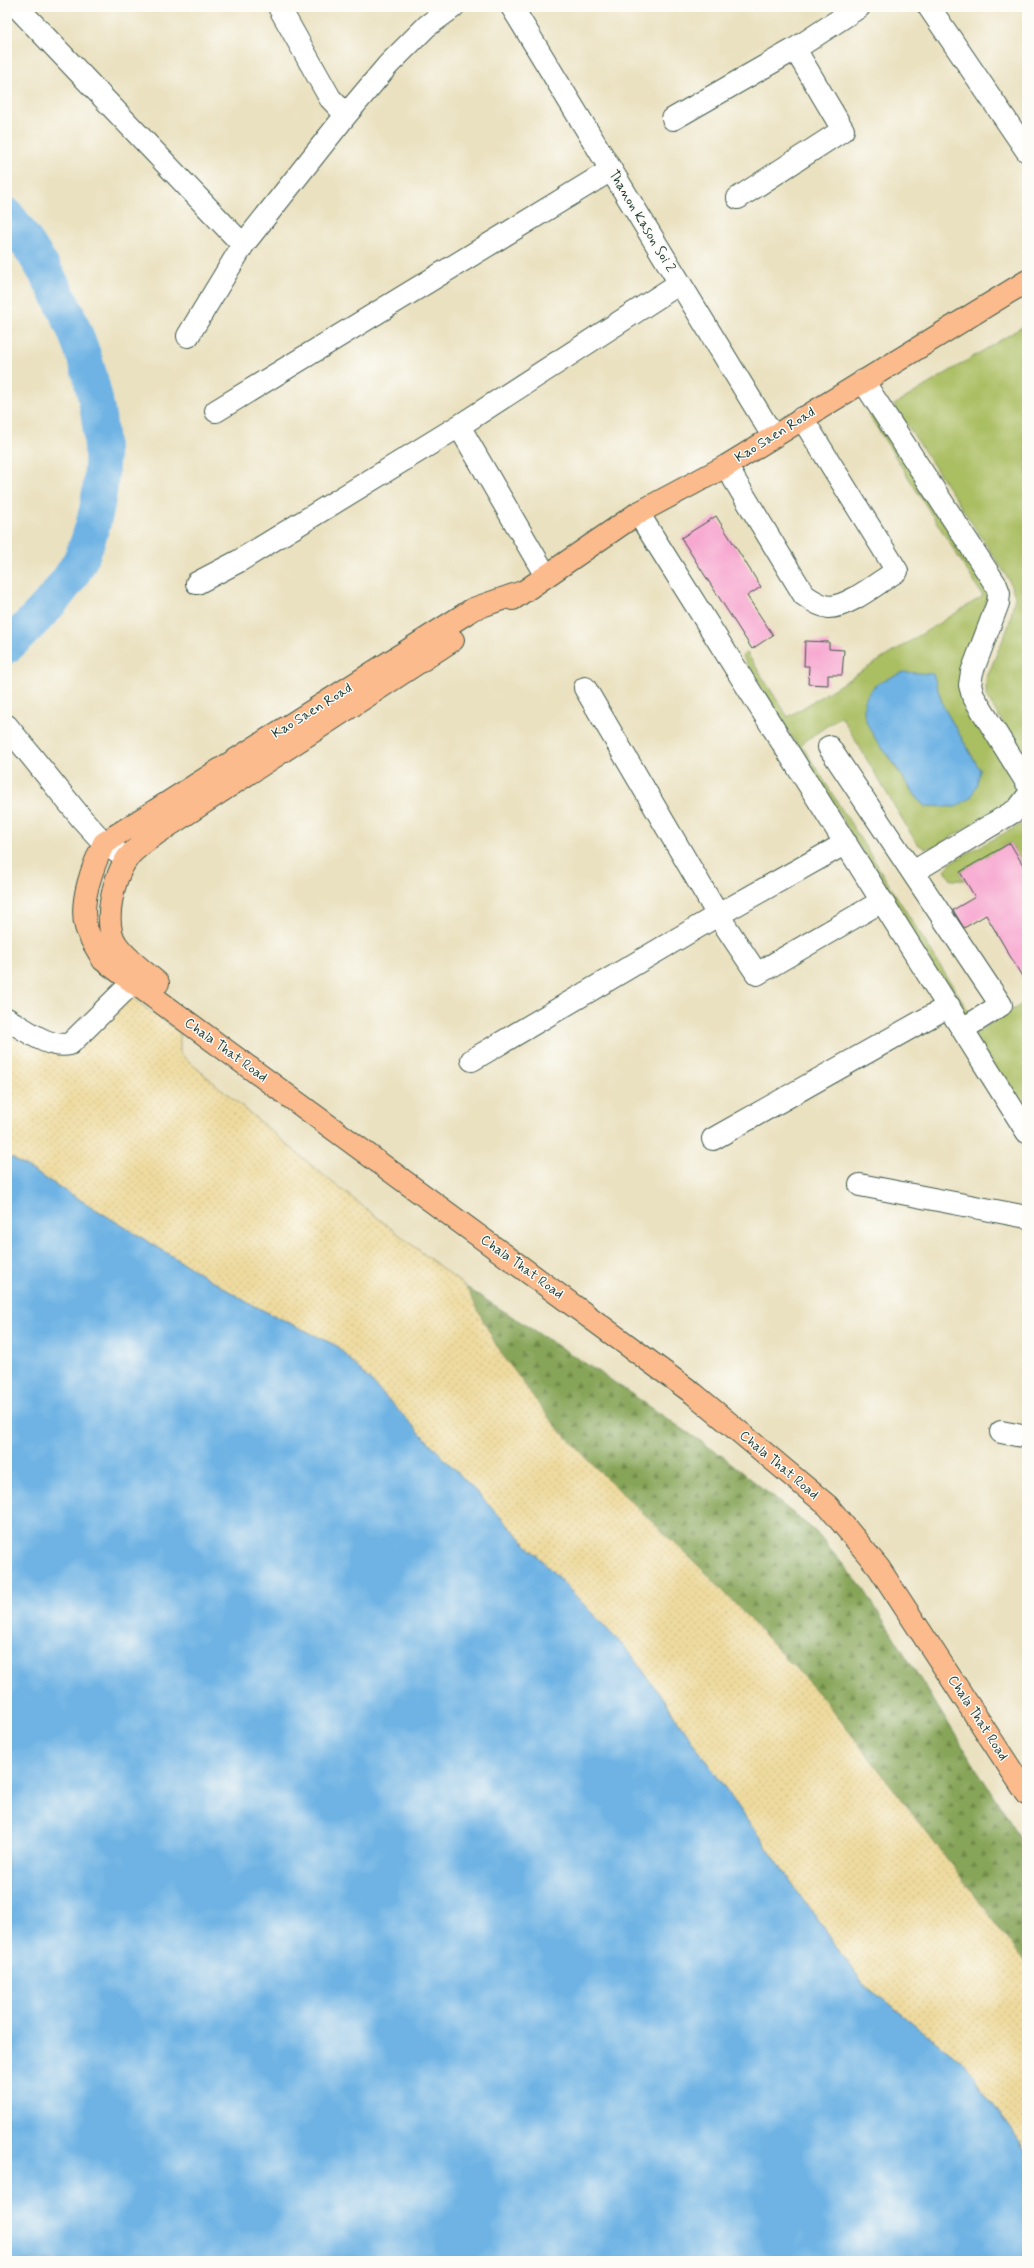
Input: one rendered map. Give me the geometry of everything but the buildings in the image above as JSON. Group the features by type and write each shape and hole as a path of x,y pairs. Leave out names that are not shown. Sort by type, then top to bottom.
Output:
{"main road":[{"name":"Kao Saen Road","path":"126,859 156,834 524,591 638,513 726,466 772,436 1027,281"},
{"name":"Kao Saen Road","path":"104,843 473,609 524,591"},
{"name":"Chala That Road","path":"104,843 94,862 86,893 86,926 103,960 694,1394 828,1506 879,1568 913,1617 1027,1794"},
{"name":"Chala That Road","path":"126,859 113,888 109,918 116,944 134,963 449,1213"}],"street":[{"path":"17,7 244,245"},
{"path":"279,7 330,98 346,115"},
{"path":"188,336 244,245 346,115 388,65 427,26 453,7"},
{"name":"Thanon Kason Soi 2","path":"512,7 772,436"},
{"path":"673,119 795,49 860,7"},
{"path":"929,7 1027,151"},
{"path":"738,198 843,130 795,49"},
{"path":"216,411 611,170"},
{"path":"197,583 239,561 459,426 680,283"},
{"path":"863,381 996,585 999,593 998,603 972,672 970,685 973,696 1027,783"},
{"path":"726,466 804,595 816,603 828,607 844,604 897,571 802,418"},
{"path":"459,426 546,576"},
{"path":"638,513 1027,1132"},
{"path":"585,688 718,915 757,974 882,901"},
{"path":"7,726 104,843 126,859"},
{"path":"829,747 1001,1005 963,1028"},
{"path":"913,872 1018,809 1027,797"},
{"path":"472,1060 718,915 846,843"},
{"path":"7,1019 52,1045 61,1046 70,1044 133,982"},
{"path":"713,1139 949,1006"},
{"path":"860,1185 1027,1218"},
{"path":"1000,1432 1027,1437"}],"green space":[{"path":"1027,324 1027,761 986,696 986,679 1009,625 1015,596 1008,578 894,405"},
{"path":"877,414 989,594 960,679 960,691 963,701 1014,782 1016,792 1012,800 935,847 925,848 917,844 841,716 801,744 969,1012 964,1017 742,656 747,653 788,717 983,596 869,415","holes":["933,674 943,706 980,770 924,806 910,789 870,730"]},
{"path":"1027,821 1027,872 1010,843 960,872 965,880 951,880 945,870 953,861"},
{"path":"1027,1001 1027,1120 974,1035 978,1031"},
{"path":"466,1287 605,1376 725,1458 815,1531 865,1591 1027,1849 1027,1965 920,1823 822,1697 708,1575 603,1475 552,1422 498,1349"}],"sand":[{"path":"130,996 180,1033 180,1054 323,1175 466,1287 498,1349 552,1422 603,1475 708,1575 822,1697 920,1823 1027,1965 1027,2153 964,2063 862,1983 631,1654 337,1346 250,1304 7,1155 7,1031 62,1052"}],"water":[{"path":"904,672 933,674 943,706 980,770 977,784 971,797 956,807 924,806 876,739 866,720 864,710 865,701 870,691 881,682"},
{"path":"7,1155 250,1304 337,1346 631,1654 862,1983 964,2063 1027,2153 1027,2261 7,2261"}],"waterway":[{"path":"7,215 33,252 56,292 76,334 90,377 99,422 102,467 96,512 82,556 76,568 49,604 7,646"}]}
